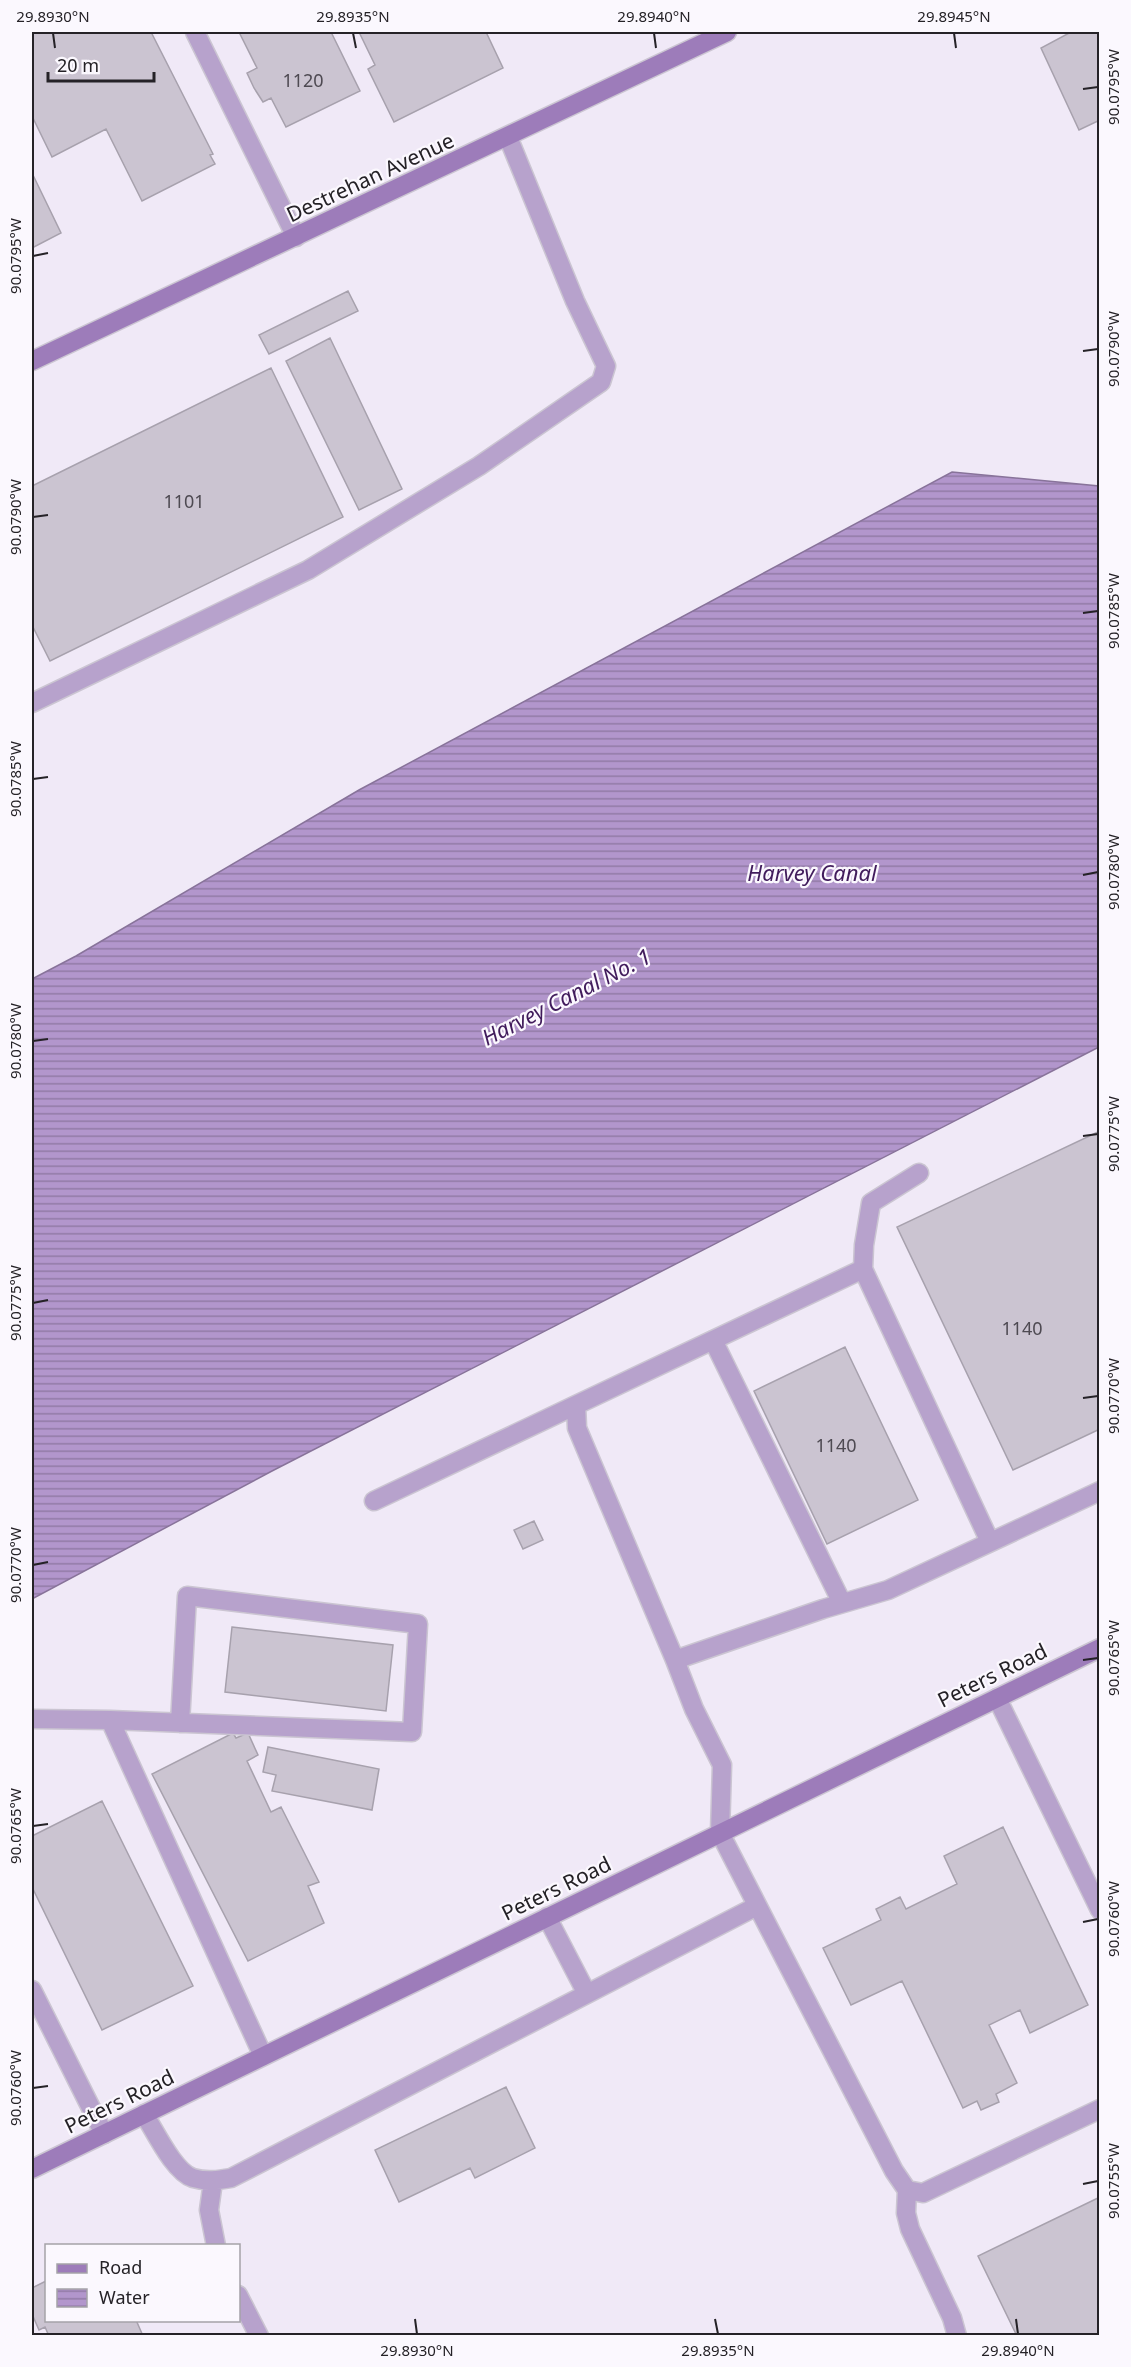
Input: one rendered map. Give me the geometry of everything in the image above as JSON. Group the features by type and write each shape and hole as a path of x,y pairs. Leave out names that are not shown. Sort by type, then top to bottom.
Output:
{"main road":[{"name":"Destrehan Avenue","path":"32,361 727,32"},
{"name":"Peters Road","path":"32,2169 1100,1648"}],"lane":[{"path":"195,32 296,237"},
{"path":"32,703 308,570 479,466 601,382 606,366 575,301 508,137"},
{"path":"919,1173 871,1203 864,1245 863,1269 990,1542"},
{"path":"374,1501 863,1269"},
{"path":"713,1340 842,1604"},
{"path":"576,1405 577,1428 694,1709 722,1766 720,1833 894,2171 907,2190 906,2213 910,2229 952,2318 957,2336"},
{"path":"675,1660 888,1590 1100,1491"},
{"path":"32,1719 180,1722 412,1732 418,1624 187,1596 180,1722"},
{"path":"997,1698 1100,1910"},
{"path":"110,1720 263,2056"},
{"path":"144,2114 177,2166 191,2178 213,2181 231,2178 757,1906"},
{"path":"547,1917 587,1994"},
{"path":"32,1990 104,2133"},
{"path":"907,2190 923,2193 1100,2109"},
{"path":"213,2181 209,2210 216,2244"},
{"path":"240,2299 259,2336"}],"water":[{"name":"Harvey Canal","path":"952,472 1099,486 1099,1047 272,1471 32,1599 32,979 76,956 359,790"}],"building":[{"path":"32,32 151,32 213,154 210,155 215,164 142,201 106,129 52,157 32,116"},
{"path":"239,32 331,32 360,91 286,127 271,98 263,102 254,88 247,73 257,68"},
{"path":"359,32 486,32 503,68 394,122 368,69 375,65"},
{"path":"1071,32 1100,32 1100,120 1079,130 1041,48"},
{"path":"32,173 61,233 32,248"},
{"path":"348,291 358,311 269,354 259,335"},
{"path":"330,338 402,489 359,510 286,361"},
{"path":"271,368 343,517 50,661 32,625 32,486"},
{"path":"1100,1131 1100,1429 1013,1470 897,1227"},
{"path":"845,1347 918,1500 827,1544 754,1391"},
{"path":"534,1521 543,1540 523,1549 514,1530"},
{"path":"232,1627 393,1645 386,1711 225,1692"},
{"path":"233,1733 236,1738 248,1733 258,1755 247,1761 271,1812 281,1807 319,1882 308,1886 324,1923 248,1961 152,1774"},
{"path":"268,1747 379,1769 372,1810 272,1791 276,1775 263,1772"},
{"path":"102,1801 193,1986 102,2030 32,1887 32,1836"},
{"path":"1003,1827 1088,2005 1030,2033 1020,2010 989,2025 1017,2083 996,2094 999,2102 981,2110 977,2101 963,2108 902,1981 851,2005 823,1948 881,1920 876,1909 900,1897 906,1909 957,1884 944,1856"},
{"path":"506,2087 535,2148 475,2178 470,2168 399,2202 375,2150"},
{"path":"1100,2197 1100,2336 1017,2336 978,2256"},
{"path":"45,2282 45,2322 137,2322 143,2336 49,2336 45,2327 39,2330 32,2314 32,2288"}],"water label":[{"name":"Harvey Canal No. 1","path":"566,996"}]}
